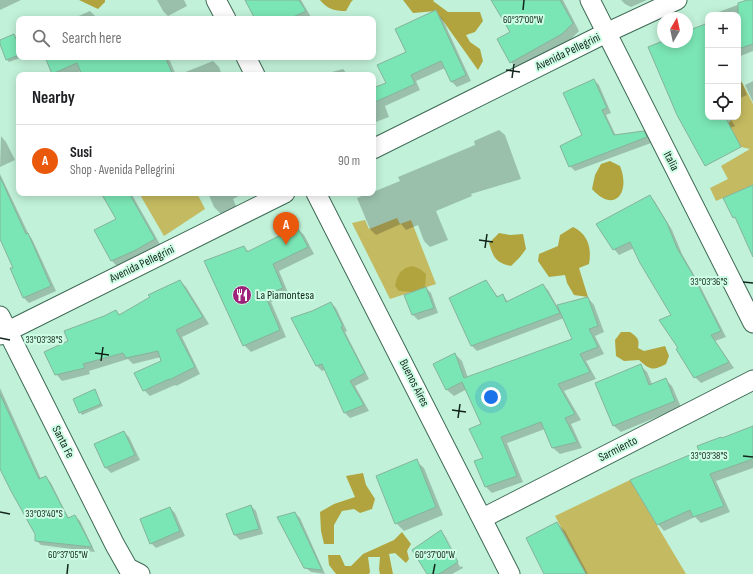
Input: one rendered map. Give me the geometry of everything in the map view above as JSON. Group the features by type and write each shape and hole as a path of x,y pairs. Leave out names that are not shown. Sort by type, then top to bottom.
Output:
{"street":[{"path":"216,0 224,16"},
{"name":"Italia","path":"590,0 753,323"},
{"name":"Avenida Pellegrini","path":"376,148 606,33 677,0"},
{"path":"248,60 254,72"},
{"name":"Avenida Pellegrini","path":"2,327 279,196"},
{"name":"Buenos Aires","path":"318,196 483,518 510,574"},
{"name":"Santa Fe","path":"2,327 115,545 134,571"},
{"name":"Sarmiento","path":"483,518 753,380"}],"shaded area":[{"path":"79,0 105,0 105,2 98,9"},
{"path":"320,0 353,0 346,11 338,11 325,6"},
{"path":"403,0 434,0 433,1 448,12 480,12 483,21 475,32 466,35 470,42 480,49 483,61 478,70 436,11 413,13"},
{"path":"741,82 753,104 753,185 716,201 710,188 728,179 721,166 750,149 741,147 726,124 731,121 730,120 741,120"},
{"path":"610,161 620,166 623,176 623,184 622,192 618,197 613,200 607,200 592,189 595,175 601,164"},
{"path":"141,196 198,196 205,209 164,236"},
{"path":"397,218 400,224 411,220 436,284 390,299 352,223 365,220 369,229"},
{"path":"573,227 582,233 588,242 590,252 589,264 579,268 588,297 574,295 567,283 565,275 549,277 538,261 539,254 558,246 560,235"},
{"path":"499,233 510,235 523,234 526,249 511,266 506,265 496,259 490,248 489,243"},
{"path":"412,266 420,269 426,274 425,287 412,292 399,291 395,286 398,276 402,271"},
{"path":"621,332 630,332 634,335 638,340 638,348 644,351 665,346 669,356 666,364 658,368 649,368 639,360 624,361 616,356 615,340"},
{"path":"363,473 366,485 375,499 372,509 360,513 354,509 342,511 334,525 334,544 324,544 321,531 320,512 334,504 355,497 346,476"},
{"path":"630,480 686,574 586,574 555,516"},
{"path":"402,532 411,544 407,551 409,559 406,563 395,553 389,554 393,574 380,574 380,557 368,557 369,574 336,574 329,565 328,555 340,555 345,566 351,566 363,554 394,540"}],"building":[{"path":"245,0 299,0 306,11 295,16 253,16"},
{"path":"491,0 560,0 573,23 562,34 510,63 497,39 510,32"},
{"path":"753,0 753,44 741,48 741,12 738,12 738,3"},
{"path":"436,10 466,75 451,82 441,61 411,75 415,84 376,102 376,87 386,83 377,65 406,52 395,29"},
{"path":"705,24 705,120 727,120 741,147 705,166 677,115 648,47 657,43 657,48 693,48 693,29"},
{"path":"14,34 16,39 16,56 6,60 0,40"},
{"path":"46,60 166,60 172,72 81,72 77,63 57,72 51,72"},
{"path":"594,79 607,108 602,110 614,135 644,131 647,137 569,167 560,146 582,135 563,93"},
{"path":"0,177 26,234 28,233 51,286 23,298 10,268 13,268 0,239"},
{"path":"753,185 753,257 735,217 733,218 723,198"},
{"path":"650,195 667,223 677,248 693,275 721,331 711,335 729,362 694,378 676,349 678,348 659,320 671,315 640,263 630,242 613,250 596,224"},
{"path":"103,196 131,196 155,239 134,251 111,261 94,230 116,219"},
{"name":"La Piamontesa","path":"297,227 308,247 273,264 283,288 265,295 280,330 243,346 204,261 244,246 247,252"},
{"path":"180,280 203,317 176,330 195,367 143,391 134,373 161,361 158,351 126,358 123,353 83,364 85,368 55,375 44,352 68,341 64,331 116,310 119,315 150,297 148,295"},
{"path":"486,280 497,297 503,294 506,302 543,284 560,313 471,346 449,298"},
{"path":"426,287 434,308 412,315 404,295"},
{"path":"588,297 598,326 589,329 598,347 580,354 590,372 558,384 575,414 565,418 577,442 552,448 541,422 501,437 517,476 485,487 474,461 483,458 469,429 481,424 462,382 446,390 433,364 455,353 464,378 572,339 557,305"},
{"path":"331,302 343,326 341,327 365,373 350,381 364,405 344,413 322,364 316,366 291,318 312,311"},
{"path":"641,364 649,385 666,378 675,401 613,426 595,383"},
{"path":"95,389 101,404 79,413 73,399"},
{"path":"0,394 39,479 46,476 68,518 75,515 92,547 35,541 35,534 0,469"},
{"path":"753,426 753,459 710,474 724,506 693,517 690,510 657,525 630,480 699,451 697,446"},
{"path":"124,431 135,455 105,468 94,444"},
{"path":"417,459 436,507 395,524 376,476"},
{"path":"251,505 259,529 234,535 226,514"},
{"path":"170,507 180,531 150,544 140,519"},
{"path":"295,512 322,570 304,568 277,517"},
{"path":"557,522 586,574 544,574 526,538"},
{"path":"441,530 458,562 439,574 427,574 412,550"}],"place":[{"name":"Susi","path":"286,245"},
{"name":"La Piamontesa","path":"242,295"}]}
